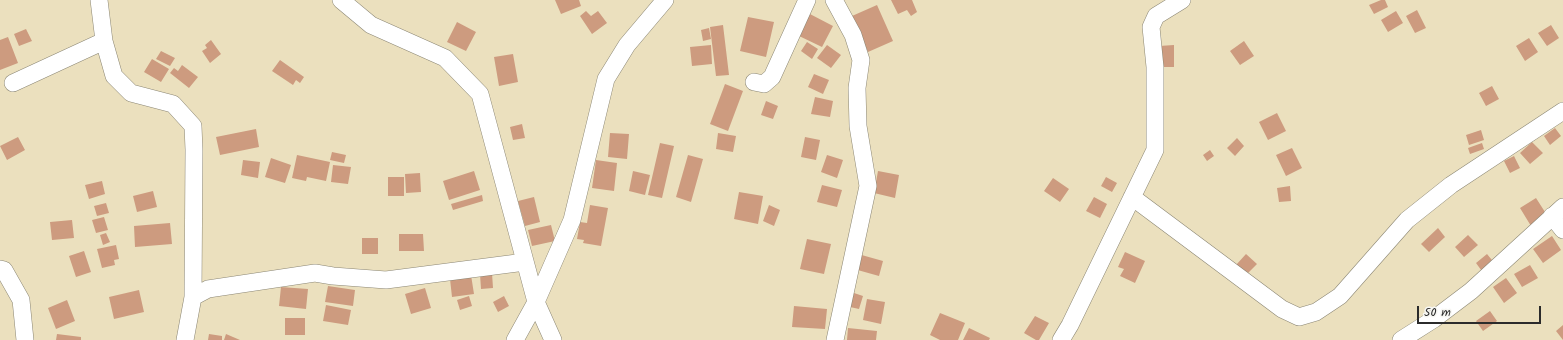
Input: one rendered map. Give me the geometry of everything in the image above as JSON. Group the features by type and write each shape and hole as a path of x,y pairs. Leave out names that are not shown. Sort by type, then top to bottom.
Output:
{"street":[{"path":"99,0 104,41 114,76 131,94 173,104 193,126 194,297 185,340"},
{"path":"341,0 371,24 445,58 480,94 536,302 553,340"},
{"path":"515,340 536,302 572,220 606,79 627,45 665,0"},
{"path":"754,82 764,84 772,77 807,0"},
{"path":"834,0 854,36 861,60 857,88 858,126 868,186 835,340"},
{"path":"1061,340 1070,325 1155,150 1155,66 1151,26 1156,16 1182,0"},
{"path":"13,83 104,41"},
{"path":"1132,197 1282,309 1299,317 1316,312 1340,296 1407,220 1451,185 1563,111"},
{"path":"1401,340 1434,319 1471,291 1558,211 1563,230"},
{"path":"194,297 208,289 315,273 333,276 386,280 525,262"},
{"path":"0,269 4,270 21,300 25,340"}],"building":[{"path":"555,0 579,0 581,6 561,14"},
{"path":"891,0 912,0 917,12 911,16 907,10 898,14"},
{"path":"1385,0 1388,7 1374,14 1369,5"},
{"path":"877,5 893,41 868,52 852,16"},
{"path":"1417,10 1426,28 1415,33 1406,16"},
{"path":"586,11 591,16 598,11 607,23 592,34 580,16"},
{"path":"1396,11 1403,23 1388,32 1381,20"},
{"path":"808,13 833,26 822,47 797,35"},
{"path":"748,17 774,22 766,57 740,51"},
{"path":"457,22 476,32 466,51 447,42"},
{"path":"723,25 729,75 716,76 710,27"},
{"path":"1551,25 1559,38 1547,46 1538,33"},
{"path":"709,28 711,39 703,41 701,30"},
{"path":"26,29 32,41 19,46 14,34"},
{"path":"8,37 18,63 0,70 0,40"},
{"path":"1529,38 1538,52 1525,61 1516,46"},
{"path":"211,40 221,54 210,63 202,51 207,48 205,45"},
{"path":"1244,41 1254,56 1240,65 1230,51"},
{"path":"807,42 818,49 812,59 801,51"},
{"path":"711,45 712,64 692,66 690,47"},
{"path":"827,45 841,55 831,68 817,58"},
{"path":"1174,45 1174,67 1160,67 1159,46"},
{"path":"161,51 175,58 170,66 156,59"},
{"path":"513,54 518,82 499,86 494,57"},
{"path":"152,59 169,69 161,82 144,72"},
{"path":"280,60 304,77 300,83 296,80 293,85 272,71"},
{"path":"182,65 198,77 189,88 170,73 174,68 178,71"},
{"path":"814,74 829,80 823,94 808,87"},
{"path":"725,84 743,91 728,131 710,124"},
{"path":"1492,86 1499,99 1486,106 1479,93"},
{"path":"815,97 833,101 830,117 811,114"},
{"path":"766,101 778,106 773,119 761,115"},
{"path":"1277,113 1286,131 1268,140 1259,122"},
{"path":"522,124 525,138 513,140 510,127"},
{"path":"1555,128 1561,136 1550,145 1544,136"},
{"path":"256,129 259,147 220,155 216,137"},
{"path":"1481,130 1484,140 1469,145 1466,135"},
{"path":"610,133 629,134 627,159 608,157"},
{"path":"718,133 736,136 733,152 716,149"},
{"path":"18,137 25,150 7,160 0,146"},
{"path":"805,137 820,140 816,160 801,157"},
{"path":"1237,138 1244,146 1235,156 1227,148"},
{"path":"1532,142 1543,153 1530,164 1520,153"},
{"path":"660,143 674,146 662,198 648,195"},
{"path":"1482,143 1484,149 1470,154 1468,148"},
{"path":"1292,148 1302,168 1286,176 1276,155"},
{"path":"1210,150 1214,156 1207,161 1203,155"},
{"path":"332,152 346,155 344,163 330,160"},
{"path":"297,155 330,162 326,181 307,177 306,181 292,178"},
{"path":"688,155 703,159 691,202 676,197"},
{"path":"827,155 843,160 837,178 821,172"},
{"path":"1514,156 1520,168 1510,173 1504,161"},
{"path":"271,158 291,165 285,183 265,177"},
{"path":"243,160 260,162 258,178 241,175"},
{"path":"596,160 617,163 614,191 592,188"},
{"path":"333,165 351,167 348,184 331,182"},
{"path":"474,171 480,190 449,200 443,181"},
{"path":"633,171 650,175 645,195 629,191"},
{"path":"878,171 899,175 895,198 874,193"},
{"path":"420,173 421,192 406,193 405,174"},
{"path":"388,177 404,177 404,196 388,196"},
{"path":"1106,177 1117,183 1112,192 1101,186"},
{"path":"1053,178 1069,189 1060,202 1044,191"},
{"path":"102,181 105,194 89,199 85,185"},
{"path":"822,185 842,190 837,207 817,202"},
{"path":"1290,186 1291,201 1279,202 1277,188"},
{"path":"153,191 157,207 137,212 133,196"},
{"path":"739,192 763,196 758,224 734,219"},
{"path":"482,195 483,201 453,210 451,204"},
{"path":"534,197 540,222 525,226 518,201"},
{"path":"1094,197 1107,204 1100,218 1086,211"},
{"path":"1536,198 1545,212 1542,214 1544,218 1531,226 1520,208"},
{"path":"106,203 109,213 97,216 94,206"},
{"path":"590,205 608,208 601,246 583,243 584,240 577,239 580,222 587,223"},
{"path":"769,205 780,210 774,226 763,221"},
{"path":"104,217 108,230 96,233 92,220"},
{"path":"72,220 74,238 52,240 50,222"},
{"path":"170,223 172,244 135,247 134,226"},
{"path":"551,225 555,241 532,246 528,230"},
{"path":"1438,228 1445,237 1429,252 1421,244"},
{"path":"106,233 110,242 103,245 100,235"},
{"path":"399,234 423,234 424,251 399,251"},
{"path":"1468,235 1478,245 1464,257 1455,247"},
{"path":"1552,236 1561,250 1543,263 1533,249"},
{"path":"362,238 378,238 378,254 362,254"},
{"path":"807,239 831,244 824,274 800,269"},
{"path":"116,245 119,259 114,260 115,265 102,268 97,249"},
{"path":"84,251 91,272 76,277 69,256"},
{"path":"1125,252 1145,261 1135,283 1120,276 1124,269 1118,267"},
{"path":"858,254 883,261 879,276 854,269"},
{"path":"1246,254 1257,264 1247,274 1236,265"},
{"path":"1487,254 1496,265 1484,274 1476,263"},
{"path":"1530,265 1538,278 1522,287 1514,274"},
{"path":"492,273 493,288 481,289 480,274"},
{"path":"471,275 474,294 452,297 450,279"},
{"path":"1506,278 1517,293 1504,303 1493,287"},
{"path":"328,286 355,290 353,306 325,302"},
{"path":"281,287 308,289 306,309 279,306"},
{"path":"425,288 431,308 411,314 405,294"},
{"path":"139,290 144,312 114,319 109,297"},
{"path":"854,293 863,296 859,309 850,307"},
{"path":"469,296 472,306 460,310 457,300"},
{"path":"504,296 509,306 498,312 493,302"},
{"path":"867,299 885,302 881,324 863,320"},
{"path":"67,300 75,321 56,329 48,308"},
{"path":"326,305 351,310 348,325 323,321"},
{"path":"794,306 827,309 825,329 792,327"},
{"path":"1490,311 1497,321 1483,331 1476,321"},
{"path":"940,313 965,323 958,340 940,340 930,335"},
{"path":"1035,316 1049,323 1039,340 1036,340 1024,333"},
{"path":"285,318 305,318 305,335 285,335"},
{"path":"1563,325 1563,340 1556,331"},
{"path":"848,328 877,331 876,340 847,340"},
{"path":"969,328 990,338 989,340 963,340"},
{"path":"57,334 81,337 81,340 56,340"},
{"path":"209,334 222,336 222,340 208,340"},
{"path":"226,334 240,340 224,340"}]}
